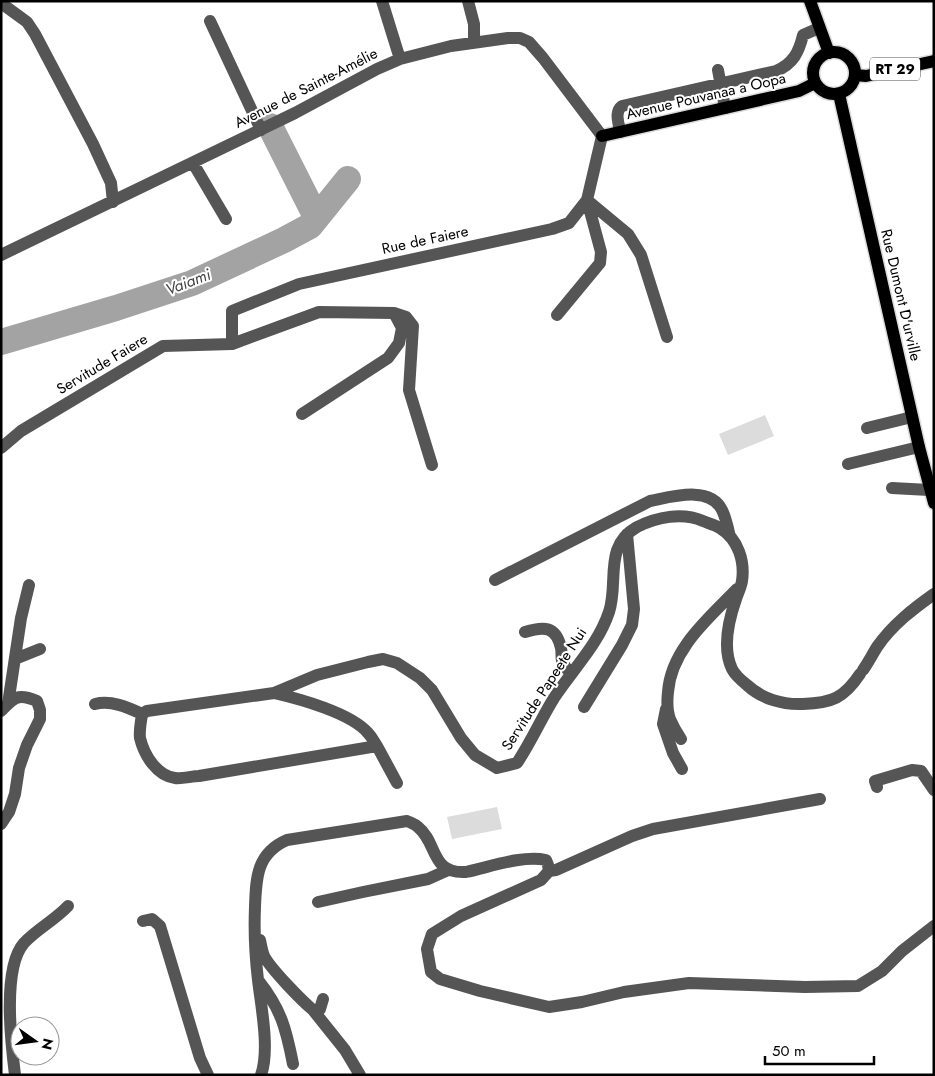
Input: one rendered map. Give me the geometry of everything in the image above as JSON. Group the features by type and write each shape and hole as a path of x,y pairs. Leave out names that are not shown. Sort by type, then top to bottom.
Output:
{"main road":[{"path":"810,1 829,53"},
{"path":"838,52 846,55 854,66 855,75 850,87 839,94 825,92 815,83 813,72 819,58 829,53 838,52"},
{"name":"RT 29","path":"855,75 866,76 934,61"},
{"name":"Avenue Pouvanaa a Oopa","path":"602,136 799,91 815,83"},
{"name":"Rue Dumont D'urville","path":"839,94 918,447 934,503"}],"street":[{"path":"382,1 400,59"},
{"path":"468,1 474,24 474,43"},
{"path":"1,3 27,22 35,34 92,144 110,183 113,202"},
{"path":"210,22 261,130"},
{"path":"620,132 617,114 622,106 776,71 785,67 796,56 803,35 820,28"},
{"name":"Avenue de Sainte-Amélie","path":"3,252 113,202 261,130 400,59 451,46 508,38 520,38 529,42 602,136"},
{"path":"718,70 725,108"},
{"name":"Rue de Faiere","path":"232,344 232,311 290,287 552,229 569,223 587,200 602,136"},
{"path":"193,163 226,219"},
{"path":"557,314 600,263 601,252 587,200"},
{"path":"587,200 628,234 641,255 668,337"},
{"name":"Servitude Faiere","path":"1,448 21,431 163,346 232,344 319,312 394,313"},
{"path":"302,414 388,358 398,344 402,328 394,313"},
{"path":"394,313 406,317 413,326 408,390 432,464"},
{"path":"867,428 912,417"},
{"path":"848,464 918,447"},
{"path":"892,488 929,490"},
{"path":"495,580 650,501 672,496 701,495 714,500 723,511 731,538"},
{"path":"584,707 602,680 632,625 634,609 627,534 652,521 686,516 698,519 720,528 736,545 741,557 743,570 742,583 732,613 727,643 732,669 753,691 776,701 788,704 813,704 836,699 844,694 889,632 906,615 934,594"},
{"name":"Servitude Papeete Nui","path":"142,714 147,711 274,693 317,675 382,660 397,662 410,670 432,690 461,738 475,755 497,768 517,763 545,713 604,627 613,594 616,551 627,534"},
{"path":"682,769 673,753 662,724 668,685 675,662 684,647 742,583"},
{"path":"5,708 21,618 29,585"},
{"path":"525,632 543,628 549,629 556,634 561,648 562,661 571,674"},
{"path":"15,659 40,649"},
{"name":"Servitude Papeete Nui","path":"274,693 311,702 358,724 368,732 398,783"},
{"path":"1,824 9,812 15,794 19,768 27,745 40,719 37,701 26,696 17,698 5,708"},
{"path":"667,701 669,718 681,739"},
{"path":"95,704 103,702 123,706 142,714 140,737 145,751 152,764 164,774 175,778 199,776 377,746"},
{"path":"877,787 875,781 912,770 921,772 934,790"},
{"path":"820,799 653,829 632,836 549,872 541,880 460,916 432,934 427,949 431,972 440,979 549,1007 582,1002 624,992 690,983 805,987 858,986 882,970 902,951 934,926"},
{"path":"261,1075 264,1061 264,1031 255,945 257,878 261,862 269,851 278,844 287,840 407,821 422,830 439,862 448,870 466,872 536,858 546,860 549,872"},
{"path":"318,902 428,879 448,870"},
{"path":"15,1075 10,1017 12,981 16,957 24,944 57,918 68,906"},
{"path":"143,921 152,919 160,926 195,1042 208,1075"},
{"path":"255,921 264,956 346,1050 360,1075"},
{"path":"258,980 278,1008 294,1064"},
{"path":"313,1010 320,1009 323,999"}],"shaded area":[{"path":"765,415 774,436 728,455 719,434"},
{"path":"497,807 502,829 452,839 447,817"}],"waterway":[{"path":"270,126 316,217"},
{"name":"Vaiami","path":"1,342 192,283 284,240 310,226 348,179"}]}
